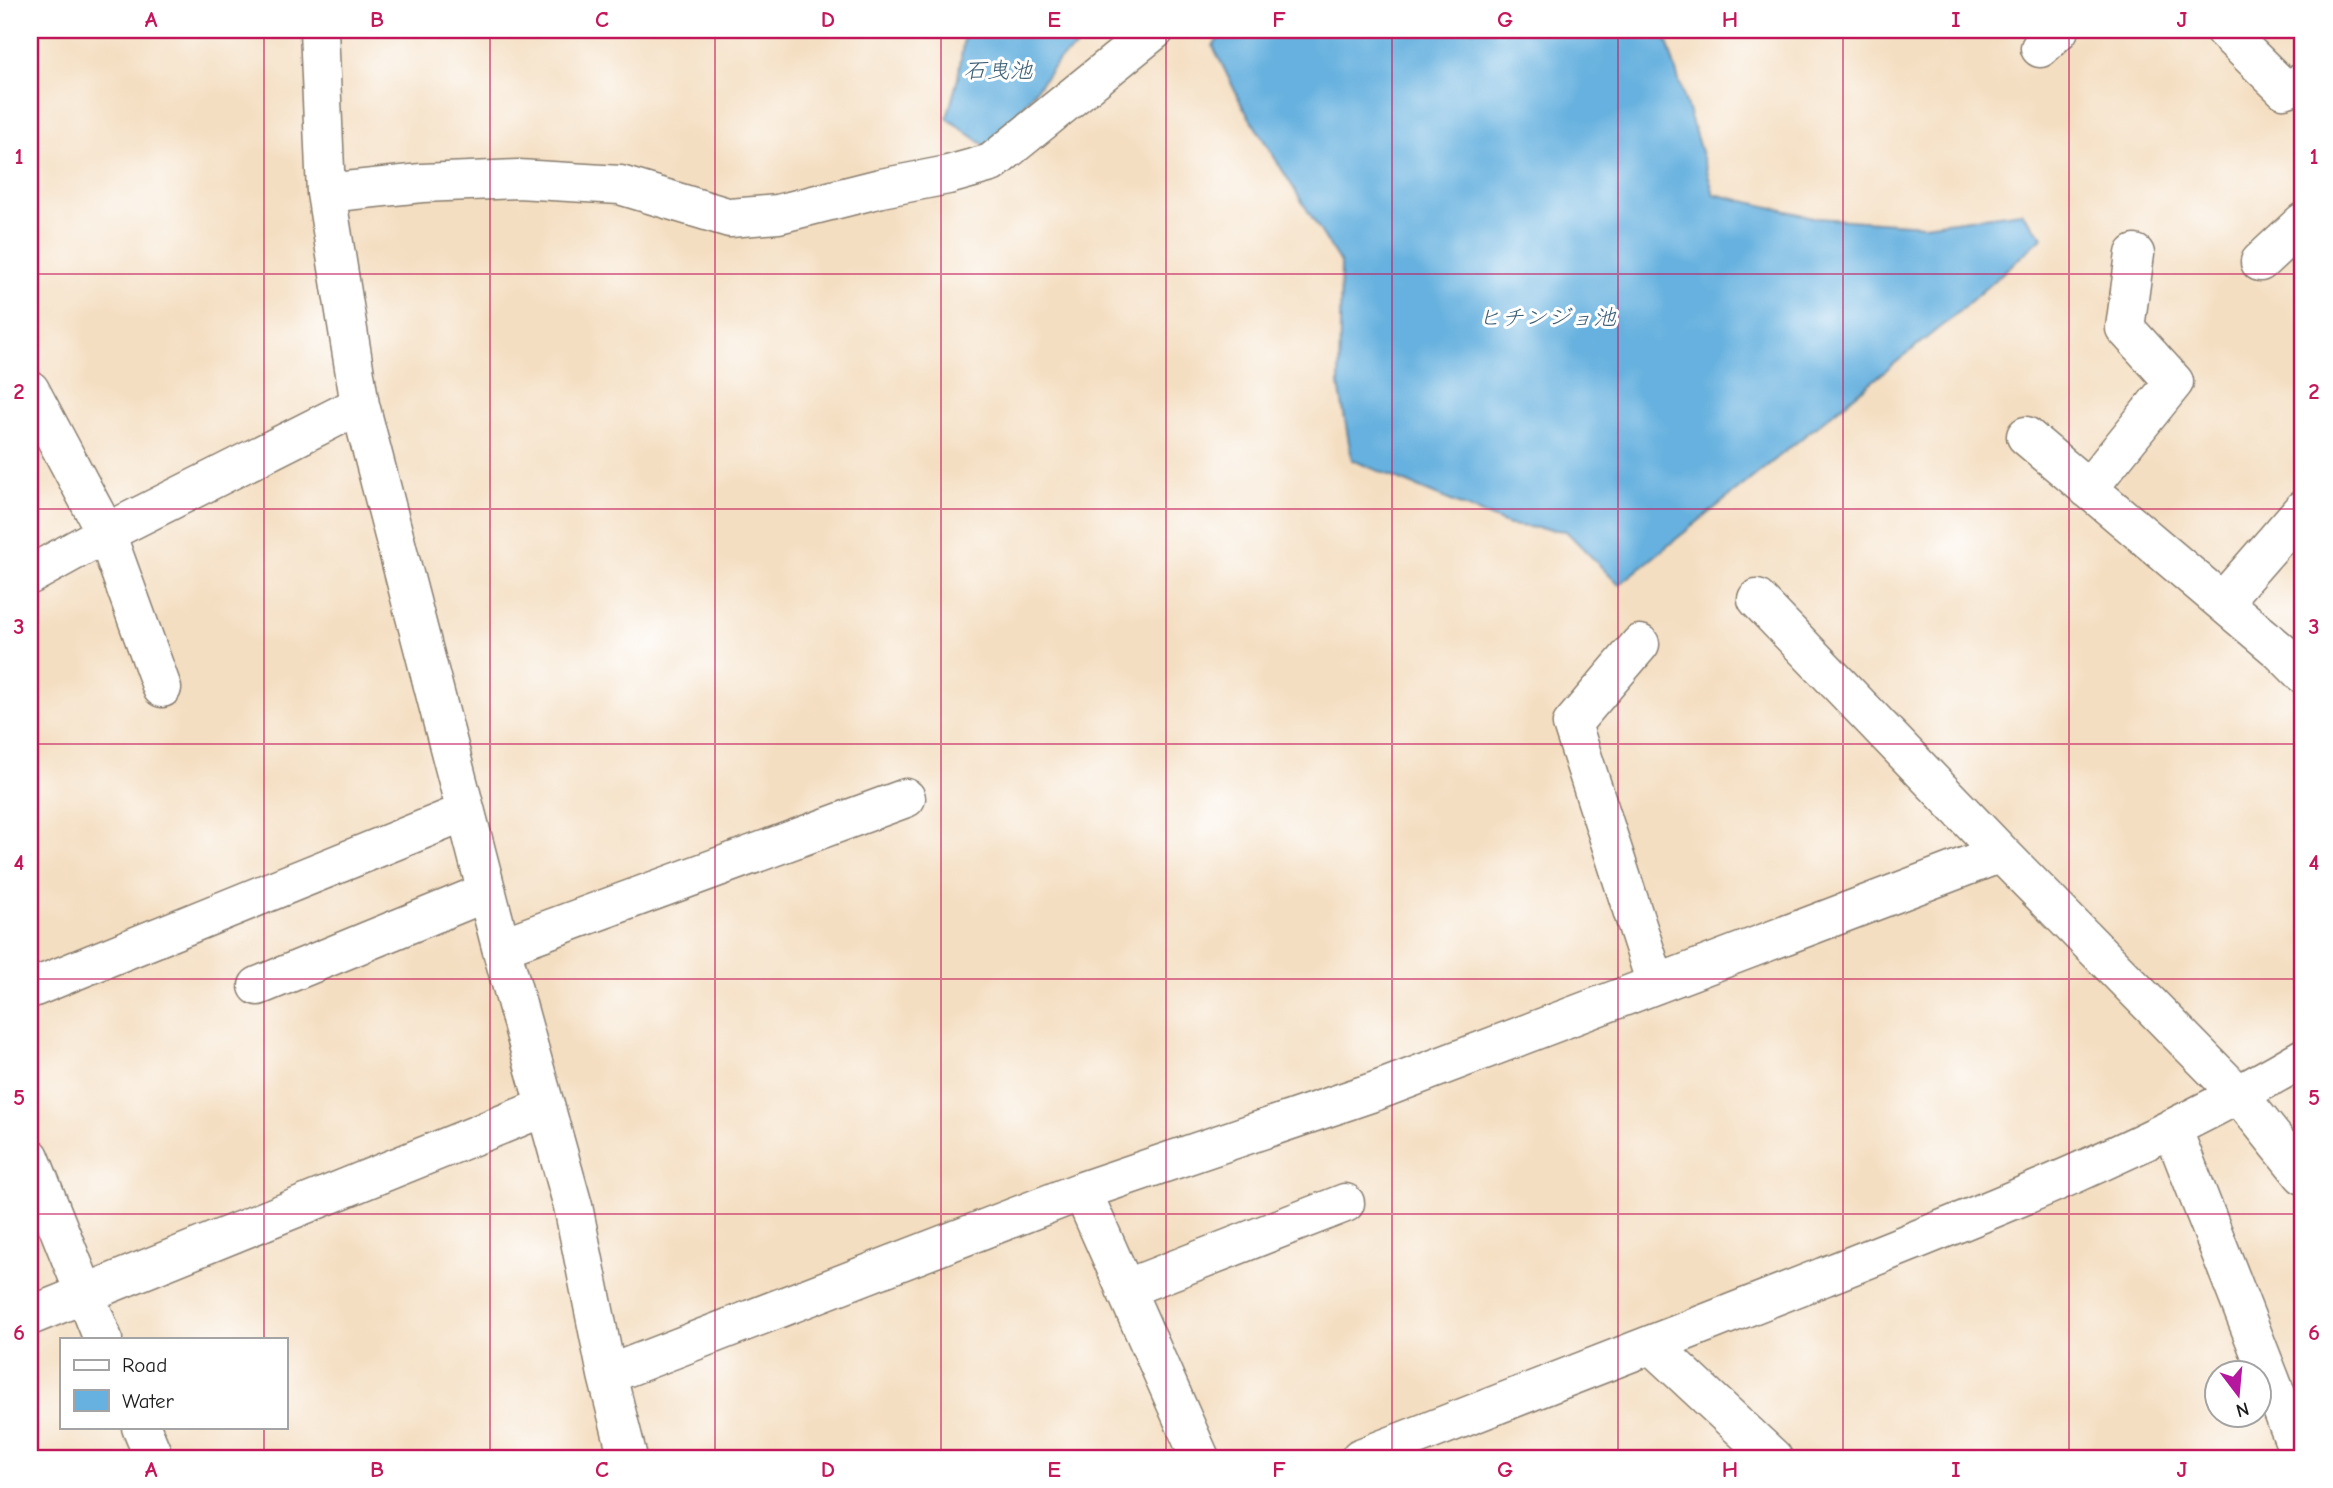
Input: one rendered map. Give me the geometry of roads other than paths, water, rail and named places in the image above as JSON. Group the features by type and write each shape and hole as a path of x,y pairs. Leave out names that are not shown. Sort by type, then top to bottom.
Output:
{"street":[{"path":"319,30 326,193 360,405 501,947 573,1206 607,1375 628,1458"},
{"path":"326,193 422,183 518,179 620,186 730,218 778,214 881,188 948,176 991,163 1155,30"},
{"path":"2224,30 2284,89 2303,83"},
{"path":"2260,262 2303,222"},
{"path":"2088,489 2174,382 2125,328 2135,254"},
{"path":"30,390 106,533 162,688"},
{"path":"30,575 106,533 360,405"},
{"path":"2026,436 2280,651 2303,674"},
{"path":"2222,602 2303,509"},
{"path":"1757,599 2239,1096 2303,1175"},
{"path":"1640,644 1572,724 1656,984"},
{"path":"501,947 906,798"},
{"path":"30,989 466,813"},
{"path":"607,1375 1082,1191 1376,1091 2001,853"},
{"path":"258,986 487,892"},
{"path":"1360,1458 2056,1184 2239,1096 2303,1058"},
{"path":"30,1316 545,1107"},
{"path":"2172,1128 2301,1458"},
{"path":"30,1157 103,1338"},
{"path":"1082,1191 1200,1458"},
{"path":"1125,1289 1345,1203"},
{"path":"1652,1345 1773,1458"},
{"path":"141,1428 154,1458"}],"water":[{"name":"石曳池","path":"965,30 1099,30 1059,60 1000,135 987,147 947,118 958,78"},
{"name":"ヒチンジョ池","path":"1225,30 1661,30 1664,32 1714,194 1817,218 1924,225 2021,212 2043,237 1955,315 1619,585 1566,531 1509,525 1352,460 1339,385 1341,264 1243,107 1213,46"}]}
